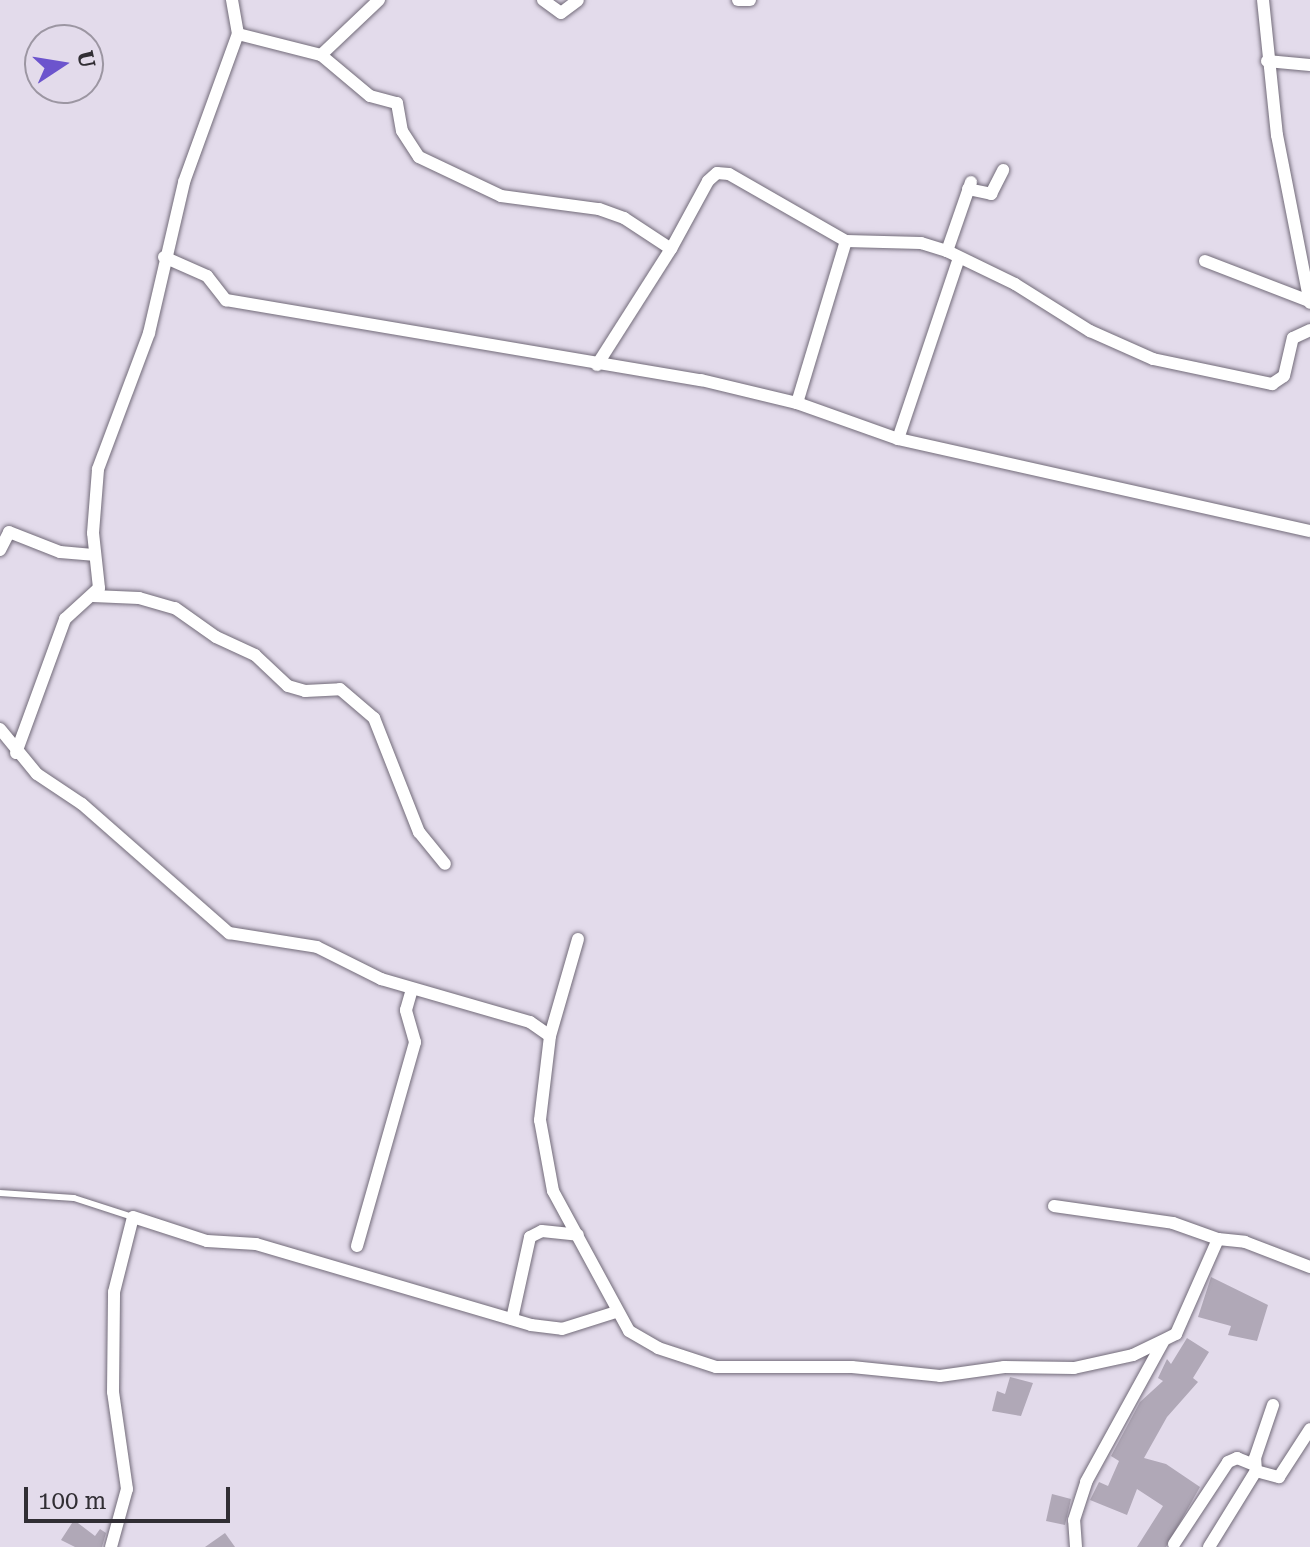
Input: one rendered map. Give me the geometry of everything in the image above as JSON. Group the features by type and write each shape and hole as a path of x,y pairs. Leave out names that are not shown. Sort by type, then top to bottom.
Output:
{"street":[{"path":"16,753 65,619 99,588 93,555 98,469 112,424 122,408 149,333 164,257 192,158 238,34 232,0"},
{"path":"321,55 379,0"},
{"path":"543,0 561,13 578,0"},
{"path":"738,0 750,0"},
{"path":"1263,0 1267,61 1310,302"},
{"path":"238,34 321,55 370,96 397,103 402,131 419,157 501,196 599,209 624,218 671,249"},
{"path":"1267,61 1310,65"},
{"path":"947,251 970,185 991,194 1003,170"},
{"path":"597,365 671,249 708,181 717,173 729,174 846,241 921,243 947,251 1015,284 1090,331 1153,359 1272,384 1284,376 1293,338 1310,330"},
{"path":"797,403 846,241"},
{"path":"164,257 207,276 226,300 597,365 701,380 797,403 898,439 1310,531"},
{"path":"898,439 959,258"},
{"path":"1205,261 1310,302"},
{"path":"0,550 9,532 60,552 93,555"},
{"path":"93,596 139,598 175,608 216,637 255,655 288,686 305,691 340,689 374,718 419,832 445,864"},
{"path":"0,729 16,753 229,933 317,947 412,989 530,1022 550,1036"},
{"path":"578,939 550,1036 540,1120 542,1154 553,1191 629,1331 658,1348 716,1367 852,1367 940,1376 1004,1367 1043,1371 1102,1364 1163,1342"},
{"path":"357,1246 415,1042 406,1010 412,989"},
{"path":"1054,1206 1173,1223 1218,1239 1245,1242 1310,1267"},
{"path":"111,1547 127,1489 113,1392 114,1292 125,1232 133,1217 207,1241 256,1244 512,1319 562,1329 616,1312"},
{"path":"512,1319 530,1237 542,1231 578,1235"},
{"path":"1076,1547 1074,1520 1086,1482 1163,1342 1185,1321 1218,1239"},
{"path":"1209,1547 1255,1468 1273,1405"},
{"path":"1174,1544 1231,1459 1279,1477 1310,1429"}],"lane":[{"path":"0,1193 74,1198 133,1217"}],"building":[{"path":"1211,1277 1268,1305 1257,1341 1228,1335 1231,1326 1198,1317"},
{"path":"1187,1338 1209,1352 1193,1378 1198,1382 1167,1417 1144,1458 1166,1464 1200,1487 1166,1547 1137,1547 1163,1506 1137,1489 1127,1515 1090,1500 1099,1482 1108,1486 1119,1461 1111,1456 1140,1402 1163,1381 1158,1378 1167,1359 1171,1364"},
{"path":"1010,1377 1033,1383 1021,1416 992,1411 997,1391 1005,1394"},
{"path":"1052,1494 1071,1499 1065,1525 1046,1521"},
{"path":"74,1520 95,1536 100,1529 106,1533 102,1547 75,1547 61,1540"},
{"path":"225,1533 235,1547 205,1547"}]}
